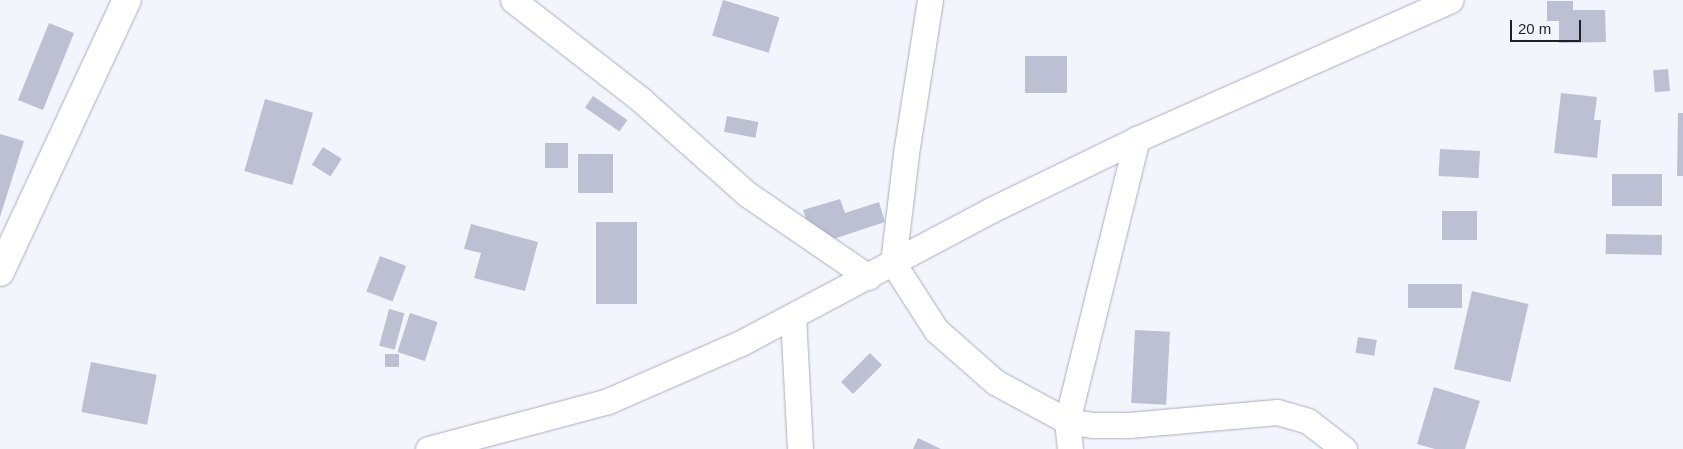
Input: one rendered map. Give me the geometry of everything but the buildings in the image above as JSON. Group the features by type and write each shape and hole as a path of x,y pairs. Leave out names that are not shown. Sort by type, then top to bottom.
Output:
{"main road":[{"path":"0,272 127,0"}],"street":[{"path":"513,0 640,98 747,194 868,277"},
{"path":"930,0 906,154 893,263 936,330 995,382 1067,421 1092,425 1129,425 1276,412 1308,421 1344,449"},
{"path":"428,449 608,401 741,343 991,210 1137,139 1451,0"},
{"path":"1070,449 1067,421 1137,139"},
{"path":"793,316 800,449"}]}
